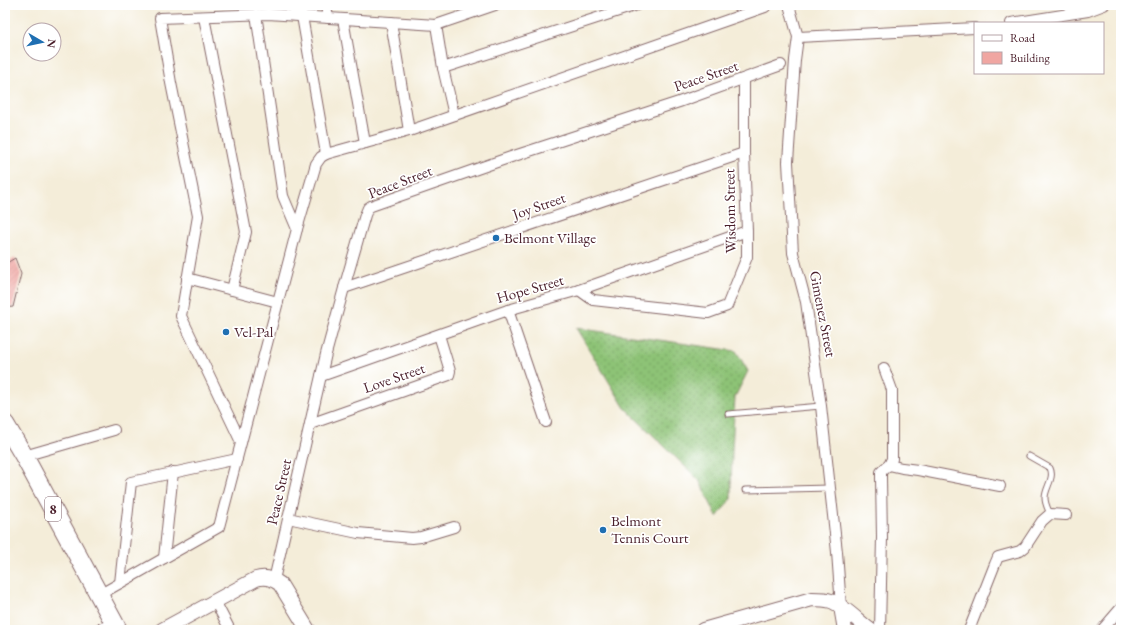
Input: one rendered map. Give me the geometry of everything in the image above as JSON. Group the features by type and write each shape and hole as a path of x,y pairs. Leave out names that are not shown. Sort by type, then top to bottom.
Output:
{"highway":[{"name":"8","path":"5,424 24,456 116,626"}],"street":[{"path":"326,5 328,18"},
{"path":"468,14 477,5"},
{"path":"241,442 181,316 198,216 171,83 160,18 256,14 267,9 302,16 436,25 495,5"},
{"path":"443,68 637,5"},
{"path":"99,595 219,527 297,229 316,164 321,158 326,154 409,131 765,7 765,5"},
{"name":"Gimenez Street","path":"789,5 798,37 788,162 793,253 806,302 821,406 844,630"},
{"path":"1017,22 1088,11 1104,5"},
{"path":"256,14 283,196 297,229"},
{"path":"204,16 246,232 232,290"},
{"path":"302,16 326,154"},
{"path":"343,19 365,143"},
{"path":"391,22 409,131"},
{"path":"436,25 443,68 454,115"},
{"path":"798,37 974,28"},
{"name":"Peace Street","path":"274,580 321,376 344,288 368,208 511,157 678,102 781,65"},
{"name":"Wisdom Street","path":"579,290 593,300 708,313 727,306 747,257 744,153 744,79"},
{"name":"Joy Street","path":"344,288 744,153"},
{"name":"Hope Street","path":"321,376 508,310 579,290 747,231"},
{"path":"188,278 278,302"},
{"path":"508,310 546,422"},
{"name":"Love Street","path":"310,424 449,375 450,372 439,335"},
{"path":"880,630 882,536 881,478 882,472 889,465 892,459 893,397 891,385 884,368"},
{"path":"24,456 114,430"},
{"path":"120,583 131,482 237,459"},
{"path":"889,465 1000,486"},
{"path":"164,558 173,472"},
{"path":"969,630 998,557 1020,551 1025,547 1042,521 1050,514 1066,515"},
{"path":"288,518 358,533 412,538 421,537 454,527"},
{"path":"162,630 261,577 265,577 280,584 308,630"},
{"path":"704,630 812,599 832,601 870,630"},
{"path":"215,601 230,630"},
{"path":"1103,629 1121,608"},
{"path":"97,630 116,626"}],"lane":[{"path":"728,414 821,406"},
{"path":"1029,456 1050,468 1052,471 1045,496 1046,505 1050,514"},
{"path":"745,490 830,488"}],"green space":[{"path":"576,328 736,351 748,371 735,397 731,499 717,517 699,480 625,408"}],"building":[{"path":"15,258 21,274 13,307 5,308 5,264"}],"place":[{"name":"Belmont Village","path":"496,238"},
{"name":"Vel-Pal","path":"226,332"},
{"name":"Belmont Tennis Court","path":"603,530"}]}
